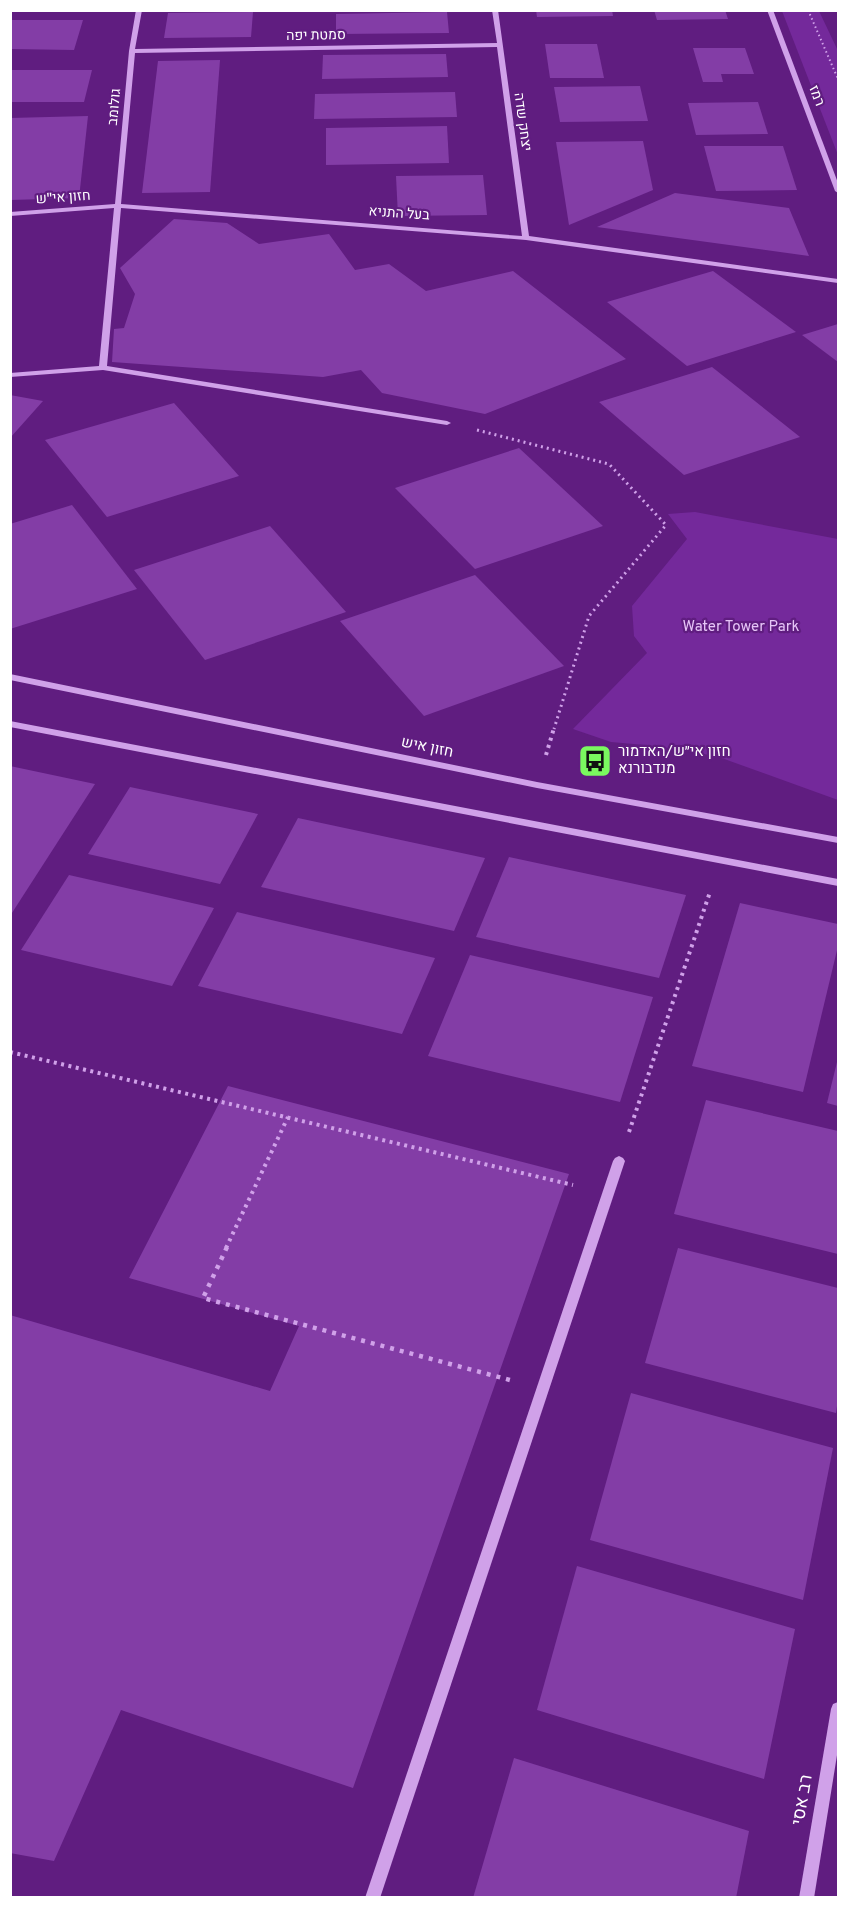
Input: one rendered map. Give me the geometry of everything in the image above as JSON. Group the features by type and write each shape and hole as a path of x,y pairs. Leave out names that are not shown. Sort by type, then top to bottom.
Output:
{"street":[{"name":"גולומב","path":"118,206 132,51 139,10"},
{"name":"יצחק שדה","path":"495,10 526,238"},
{"name":"רמז","path":"770,10 838,191"},
{"name":"סמטת יפה","path":"132,51 499,45"},
{"name":"בעל התניא","path":"118,206 526,238 838,281"},
{"name":"חזון אי\"ש","path":"10,214 118,206"},
{"path":"103,368 118,206"},
{"path":"10,375 103,368 447,423"},
{"name":"חזון איש","path":"10,677 537,786 838,840"},
{"path":"10,724 838,883"},
{"path":"372,1898 619,1161"},
{"name":"רב אסי","path":"806,1898 838,1709"}],"path":[{"path":"808,10 838,79"},
{"path":"447,423 609,464 666,525 589,616 537,786"},
{"path":"619,1161 720,860"},
{"path":"10,1052 579,1186"},
{"path":"288,1117 203,1298 543,1389"}],"green space":[{"path":"782,11 819,11 838,51 838,155"},
{"name":"Water Tower Park","path":"695,512 838,539 838,800 716,756 656,746 611,742 573,729 647,653 634,636 632,606 687,539 668,514"}],"building":[{"path":"536,10 612,10 613,16 537,17"},
{"path":"654,10 725,10 728,19 657,20"},
{"path":"253,12 251,37 164,38 168,13"},
{"path":"447,12 449,33 336,34 336,14"},
{"path":"10,20 83,20 74,50 10,49"},
{"path":"545,44 597,44 604,78 550,78"},
{"path":"693,48 745,48 754,74 721,74 723,82 703,82"},
{"path":"446,54 448,77 322,79 323,55"},
{"path":"220,60 210,192 142,193 158,61"},
{"path":"10,70 92,70 84,102 10,102"},
{"path":"640,86 648,121 560,122 554,87"},
{"path":"455,92 457,117 314,119 315,94"},
{"path":"758,102 768,134 696,135 688,103"},
{"path":"88,116 79,198 10,200 10,118"},
{"path":"447,126 449,163 326,165 326,128"},
{"path":"643,141 653,190 569,225 556,142"},
{"path":"704,146 783,146 797,190 716,191"},
{"path":"483,175 487,215 398,216 396,176"},
{"path":"675,193 789,208 809,256 597,227"},
{"path":"174,219 227,223 259,244 329,234 355,270 389,264 426,291 513,271 626,359 485,414 382,393 361,370 323,377 112,362 114,329 124,328 135,294 120,268"},
{"path":"713,271 796,332 687,366 607,302"},
{"path":"838,324 838,362 802,335"},
{"path":"712,367 800,437 684,475 599,402"},
{"path":"10,395 43,401 10,438"},
{"path":"174,403 239,476 107,517 45,440"},
{"path":"519,448 603,526 475,569 395,488"},
{"path":"72,505 137,589 10,629 10,524"},
{"path":"270,526 346,612 205,660 134,570"},
{"path":"475,575 564,666 424,716 340,621"},
{"path":"10,766 95,784 10,916"},
{"path":"130,787 258,814 220,884 88,854"},
{"path":"298,818 485,858 454,931 261,887"},
{"path":"509,857 686,895 659,978 476,937"},
{"path":"69,875 214,908 172,986 21,950"},
{"path":"740,903 838,924 838,946 803,1092 692,1066"},
{"path":"237,912 435,958 402,1034 198,986"},
{"path":"470,955 653,997 620,1102 428,1056"},
{"path":"838,1058 838,1106 827,1103"},
{"path":"228,1086 569,1174 353,1788 121,1710 54,1861 10,1853 10,1315 270,1391 299,1326 129,1278"},
{"path":"706,1100 838,1131 838,1254 674,1214"},
{"path":"678,1248 838,1288 836,1413 645,1363"},
{"path":"631,1393 833,1448 803,1600 590,1540"},
{"path":"577,1566 795,1629 764,1779 537,1710"},
{"path":"514,1758 749,1831 736,1898 473,1898"}],"place":[{"name":"חזון אי״ש/האדמור מנדבורנא","path":"595,761"}]}
